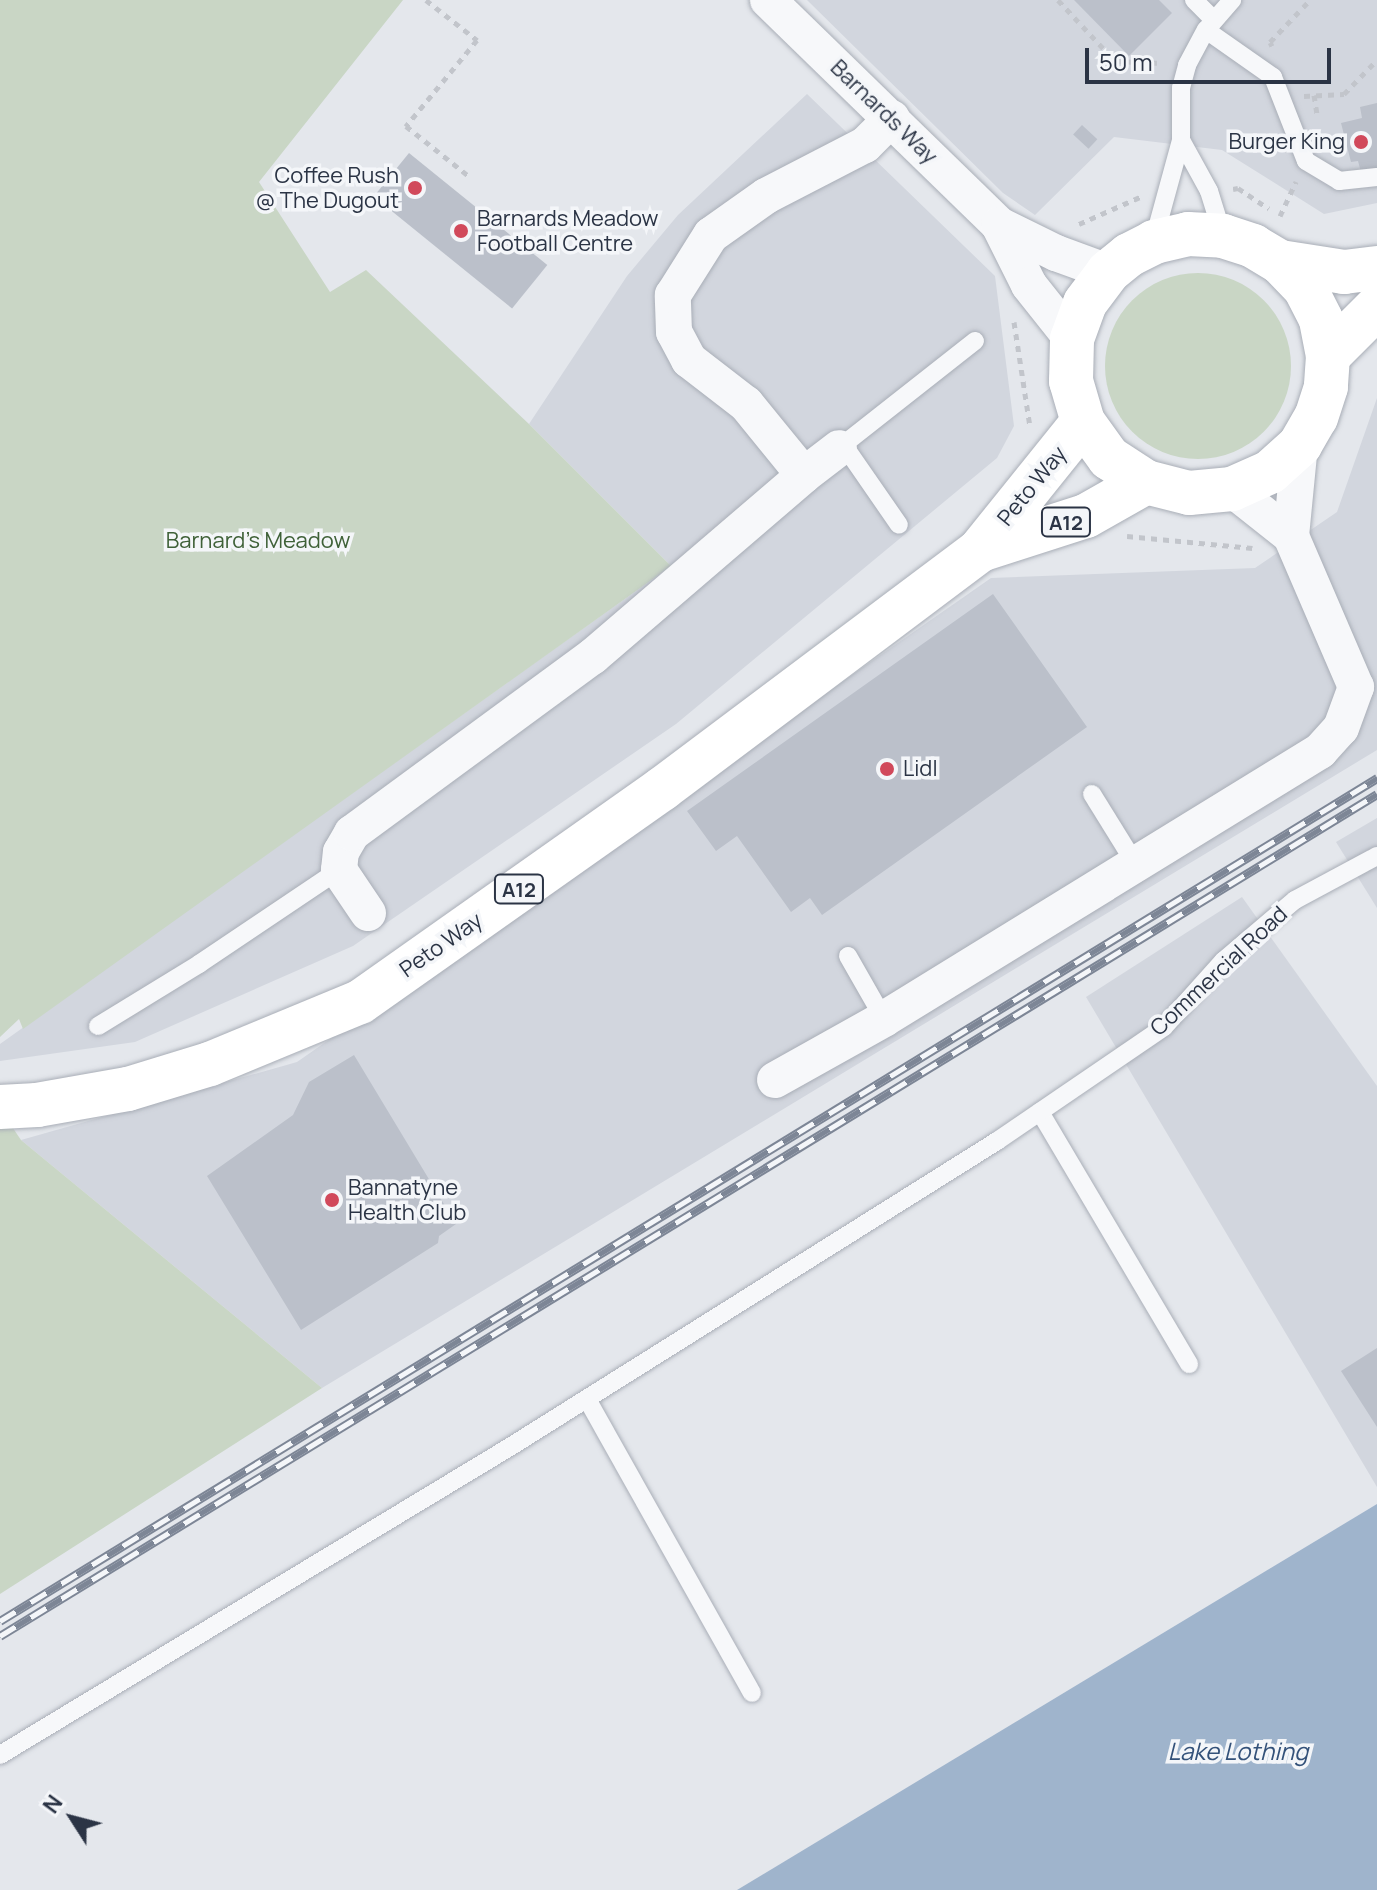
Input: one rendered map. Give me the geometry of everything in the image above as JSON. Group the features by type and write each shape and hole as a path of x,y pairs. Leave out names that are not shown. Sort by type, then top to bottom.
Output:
{"highway":[{"path":"1188,234 1223,236 1253,246 1280,262 1305,288 1316,310 1328,356 1326,387 1316,417 1300,445 1270,472 1232,489 1189,493 1146,482 1109,458 1083,422 1071,381 1072,339 1085,303 1108,272 1129,255 1154,242 1188,234"},
{"path":"1280,262 1344,272 1377,268"},
{"path":"1328,356 1377,307"},
{"name":"Peto Way","path":"0,1107 37,1105 128,1089 210,1064 360,1002 662,789 980,550 1083,422"},
{"name":"Peto Way","path":"980,550 1086,516 1146,482"}],"street":[{"name":"Barnards Way","path":"768,0 999,225 1029,285 1072,339"},
{"path":"804,475 746,404 689,360 674,332 673,295 711,235 766,196 865,145 892,118"},
{"name":"Barnards Way","path":"999,225 1056,253 1108,272"},
{"path":"1291,536 1300,445"},
{"path":"368,913 339,870 341,852 352,833 592,657 841,446"},
{"path":"775,1080 884,1019 1320,751 1341,728 1366,688 1291,536 1232,489"}],"lane":[{"path":"1194,0 1210,25 1273,77 1306,161 1339,181 1377,177"},
{"path":"1154,242 1181,140 1181,88 1187,65 1210,25 1232,0"},
{"path":"1181,140 1209,191 1223,236"},
{"path":"899,525 841,446 975,341"},
{"path":"1092,794 1136,865"},
{"name":"Commercial Road","path":"0,1755 587,1399 1040,1112 1164,1027 1223,961 1295,900 1377,856"},
{"path":"98,1026 199,964 339,870"},
{"path":"848,956 884,1019"},
{"path":"1040,1112 1189,1364"},
{"path":"587,1399 752,1693"}],"path":[{"path":"426,0 477,40 406,126 470,177"},
{"path":"1058,0 1115,61 1187,65"},
{"path":"1029,285 1011,303 1029,440"},
{"path":"1086,516 1102,534 1247,550 1291,536"}],"shaded area":[{"path":"807,0 1377,0 1377,203 1324,214 1222,150 1114,137 1035,215 1003,193"},
{"path":"807,94 995,276 1014,426 997,458 676,724 353,946 135,1042 0,1061 0,1044 671,566 529,424 627,276 678,215"},
{"path":"1377,398 1377,750 322,1388 21,1140 297,1062 991,578 1255,568 1337,512"},
{"path":"1377,818 1377,908 1336,842"},
{"path":"1242,897 1377,1086 1377,1487 1086,997"}],"green space":[{"name":"Barnard's Meadow","path":"0,0 403,0 259,182 330,292 366,270 529,424 671,566 23,1029 19,1019 0,1037"},
{"path":"1198,273 1234,280 1264,300 1284,330 1291,366 1284,402 1264,432 1234,452 1198,459 1162,452 1132,432 1112,402 1105,366 1112,330 1132,300 1162,280"},
{"path":"0,1109 21,1140 322,1388 0,1594"}],"water":[{"name":"Lake Lothing","path":"1377,1504 1377,1890 737,1890"}],"building":[{"path":"1074,0 1159,0 1172,13 1129,56"},
{"name":"Burger King","path":"1377,103 1377,169 1361,172 1358,161 1351,162 1341,123 1362,118 1360,107"},
{"path":"1082,125 1097,139 1088,149 1073,135"},
{"name":"Barnards Meadow Football Centre","path":"409,153 547,265 512,309 374,197"},
{"name":"Lidl","path":"993,594 1087,727 822,915 810,898 791,912 737,836 716,851 687,811"},
{"name":"Bannatyne Health Club","path":"354,1055 456,1224 439,1236 438,1243 301,1330 207,1176 293,1115 309,1082"},
{"path":"1377,1348 1377,1427 1341,1371"}],"railway":[{"path":"0,1621 1377,778"},
{"path":"0,1636 1377,794"}],"place":[{"name":"Burger King","path":"1361,142"},
{"name":"Coffee Rush @ The Dugout","path":"415,188"},
{"name":"Barnards Meadow Football Centre","path":"461,231"},
{"name":"Lidl","path":"887,769"},
{"name":"Bannatyne Health Club","path":"332,1200"}]}
